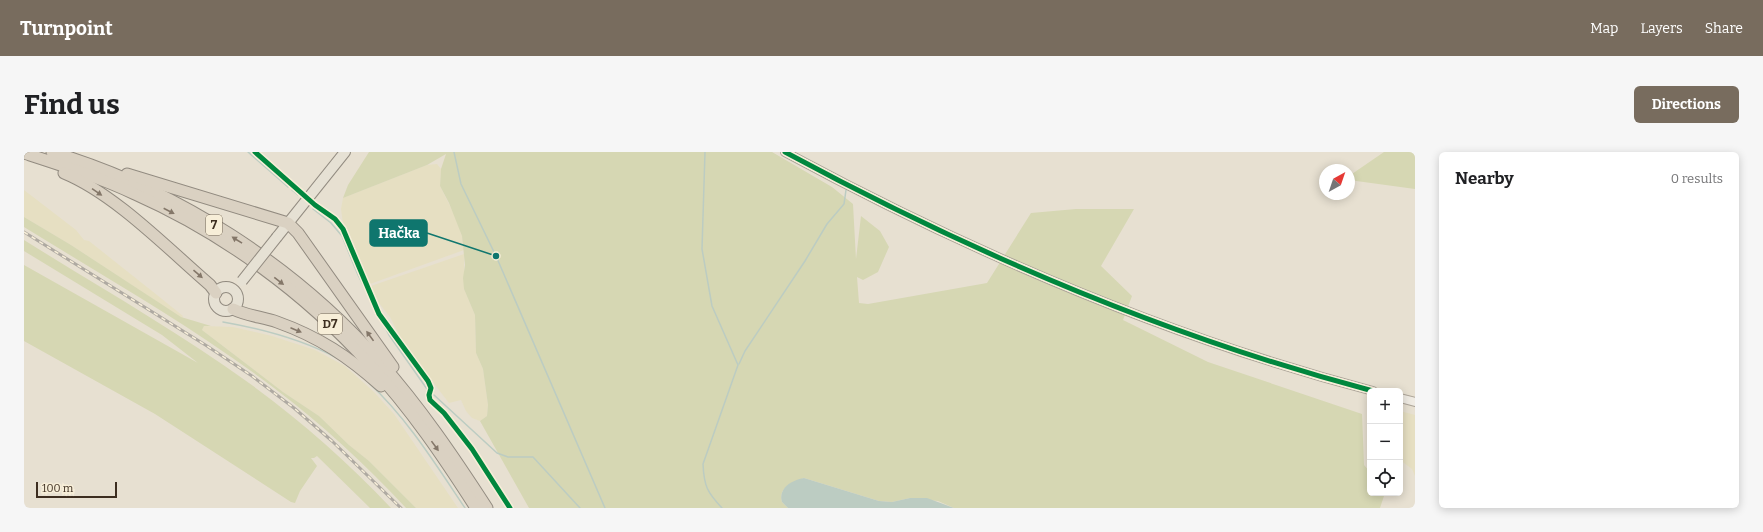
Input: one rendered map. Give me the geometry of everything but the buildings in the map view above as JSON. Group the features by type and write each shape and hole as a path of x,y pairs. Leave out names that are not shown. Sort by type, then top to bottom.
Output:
{"highway":[{"name":"D7","path":"24,153 135,193 206,231 244,256 292,291 326,321 371,365 428,428 487,508"},
{"path":"54,153 72,154 156,183 288,223 298,233 364,328 428,413 428,428 410,420 384,389 353,362 336,350 287,326 233,309"},
{"name":"7","path":"54,153 136,184 211,224 242,243 294,281 354,335"},
{"path":"24,157 68,175 127,213 210,284 216,293"},
{"name":"D7","path":"354,335 399,384 428,428 476,508"}],"main road":[{"path":"234,289 345,152"},
{"path":"224,287 234,289 238,297 238,302 233,309 225,311 218,307 214,300 216,293 224,287"}],"street":[{"path":"785,152 912,218 1072,290 1165,325 1284,366 1367,389"},
{"path":"1403,399 1415,402"}],"shaded area":[{"path":"437,164 441,169 440,186 454,214 462,236 464,250 370,284 349,233 343,224 341,209 343,198 427,165"},
{"path":"24,190 76,230 84,240 89,241 183,316 182,318 71,245 24,217"},
{"path":"464,254 464,289 475,315 476,353 483,369 488,405 487,416 480,421 472,418 466,411 461,400 449,403 403,343 390,317 379,303 371,286"},
{"path":"204,326 233,327 272,336 315,350 345,366 374,392 394,414 458,508 416,508 369,461 349,445 319,416 283,392 202,330"},
{"path":"1403,412 1415,415 1415,476 1412,469 1403,462"},
{"path":"804,478 879,501 892,502 910,498 927,498 954,508 788,508 782,502 781,497 784,489 791,483"}],"green space":[{"path":"369,152 772,152 832,187 853,204 856,259 861,216 880,231 889,247 878,272 863,280 857,277 859,303 868,304 987,283 1031,213 1076,209 1134,209 1101,266 1132,296 1123,320 1208,362 1362,414 1364,465 1367,468 1367,496 1384,496 1380,508 954,508 938,501 910,498 892,502 879,501 804,478 787,486 782,492 782,502 788,508 529,508 480,421 487,416 488,405 483,369 476,353 475,315 464,289 463,278 465,265 462,236 449,203 440,186 441,169 446,154 427,165 343,198 348,185"},
{"path":"1384,152 1415,152 1415,189 1355,181 1355,172"},
{"path":"24,217 71,245 181,317 211,326 204,326 202,330 283,392 319,416 349,445 369,461 416,508 406,508 343,445 274,388 182,324 24,227"},
{"path":"24,240 166,327 249,383 323,442 358,474 391,508 370,508 317,456 311,458 317,466 300,491 295,503 291,502 155,414 24,341 24,265 198,363 162,335 24,251"}],"waterway":[{"path":"248,152 288,187"},
{"path":"454,152 461,184 496,256 605,508"},
{"path":"705,152 702,249 712,306 738,365 703,464 704,478 707,488 722,508"},
{"path":"292,190 298,195"},
{"path":"739,364 745,351 805,261 827,224 844,204 846,190"},
{"path":"313,209 331,223 342,236 358,275 389,335 427,389"},
{"path":"223,322 253,328 296,340 337,358"},
{"path":"369,383 396,411 432,459 465,508"},
{"path":"434,395 497,453 508,457 533,457 580,508"}],"railway":[{"path":"24,232 207,346 252,376 294,408 332,441 401,508"}],"cycle path":[{"path":"255,152 315,205 335,219 343,229 379,314 428,381 431,388 429,395 430,400 444,413 472,449 510,508"},
{"path":"785,152 927,224 999,258 1072,289 1221,345 1367,389"}],"place":[{"name":"Hačka","path":"496,256"}]}
